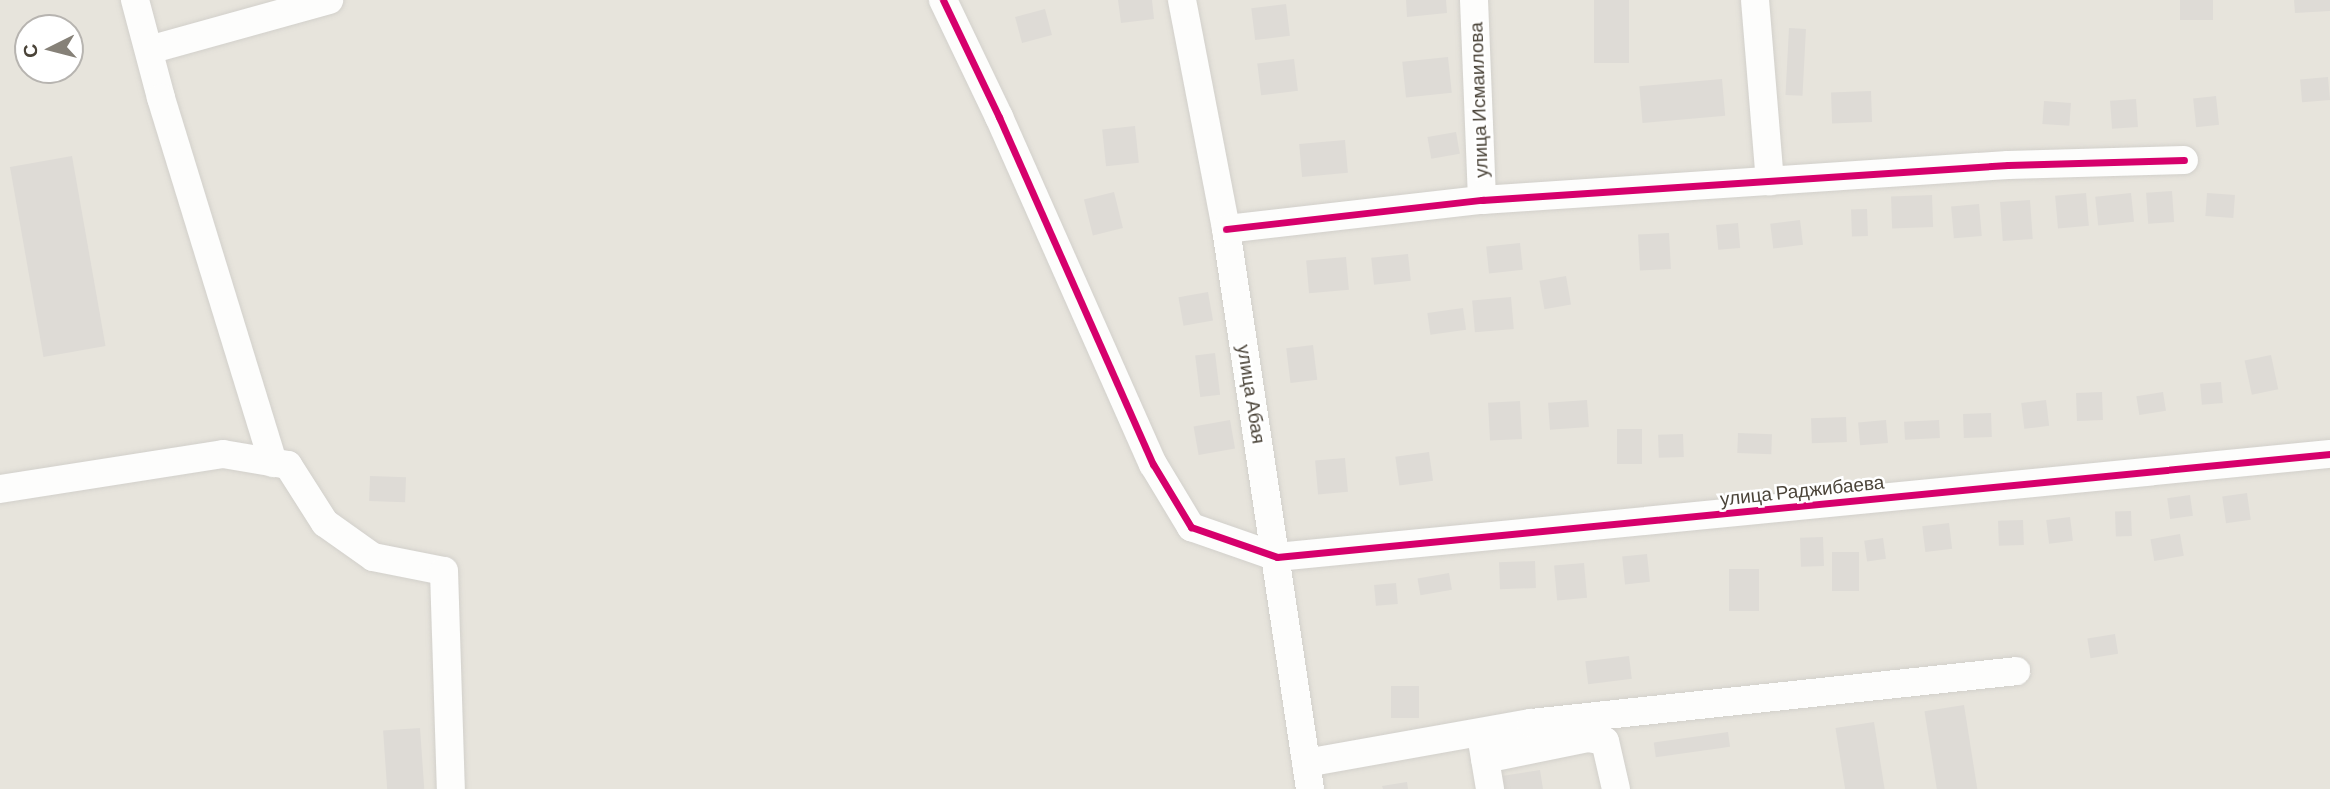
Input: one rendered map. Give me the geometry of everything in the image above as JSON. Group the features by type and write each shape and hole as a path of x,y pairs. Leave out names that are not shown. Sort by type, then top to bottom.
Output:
{"street":[{"path":"135,0 272,463"},
{"path":"149,50 329,0"},
{"path":"943,0 999,117 1153,464 1191,527 1277,557"},
{"name":"улица Абая","path":"1182,0 1226,229 1308,776"},
{"name":"улица Исмаилова","path":"1474,0 1482,200"},
{"path":"1755,0 1770,181"},
{"path":"1226,229 1482,200 2008,165 2184,160"},
{"path":"0,489 223,454 288,465 325,523 373,557 444,571 452,789"},
{"name":"улица Раджибаева","path":"1277,557 2330,454"},
{"path":"1308,776 1480,732 1531,723 2016,671"},
{"path":"1480,732 1490,789"},
{"path":"1485,759 1588,738 1605,741 1616,789"}],"shaded area":[{"path":"0,0 2330,0 2330,789 0,789"}],"building":[{"path":"1118,0 1152,0 1154,19 1121,23"},
{"path":"1406,0 1446,0 1447,13 1407,17"},
{"path":"1594,0 1629,0 1629,63 1594,63"},
{"path":"2180,0 2213,0 2213,20 2180,20"},
{"path":"2294,0 2330,0 2330,11 2295,13"},
{"path":"1286,4 1290,36 1255,40 1251,8"},
{"path":"1045,9 1052,35 1022,43 1015,17"},
{"path":"1789,28 1806,29 1802,96 1785,95"},
{"path":"1448,57 1452,93 1406,98 1402,62"},
{"path":"1294,59 1298,91 1261,95 1257,64"},
{"path":"2328,77 2330,100 2302,102 2300,79"},
{"path":"1722,79 1725,116 1643,123 1639,86"},
{"path":"1871,91 1872,122 1832,123 1831,92"},
{"path":"2216,96 2219,125 2196,127 2193,98"},
{"path":"2136,99 2138,127 2112,129 2110,101"},
{"path":"2044,101 2071,103 2069,126 2042,124"},
{"path":"1135,126 1139,163 1106,166 1102,129"},
{"path":"1456,132 1460,154 1431,159 1427,137"},
{"path":"1345,140 1348,173 1302,177 1299,144"},
{"path":"72,156 106,346 43,357 10,167"},
{"path":"2172,191 2174,222 2148,224 2146,193"},
{"path":"1114,192 1123,228 1093,235 1084,199"},
{"path":"2086,193 2089,226 2058,229 2055,196"},
{"path":"2131,193 2134,222 2098,226 2095,197"},
{"path":"2207,193 2235,195 2233,218 2205,216"},
{"path":"1932,195 1933,227 1892,228 1891,196"},
{"path":"2030,200 2033,239 2003,241 2000,202"},
{"path":"1979,204 1982,236 1954,238 1951,206"},
{"path":"1867,209 1868,236 1852,237 1851,210"},
{"path":"1800,220 1803,245 1773,248 1770,224"},
{"path":"1738,223 1740,248 1718,250 1716,225"},
{"path":"1669,233 1671,269 1640,271 1638,235"},
{"path":"1520,243 1523,270 1489,273 1486,247"},
{"path":"1408,254 1411,281 1374,285 1371,258"},
{"path":"1346,257 1349,290 1309,293 1306,260"},
{"path":"1566,276 1571,305 1544,309 1539,281"},
{"path":"1208,292 1213,321 1183,326 1178,297"},
{"path":"1511,297 1514,329 1475,332 1472,300"},
{"path":"1463,308 1466,330 1430,335 1427,313"},
{"path":"1313,345 1317,380 1290,383 1286,348"},
{"path":"1215,353 1220,395 1200,397 1195,355"},
{"path":"2271,355 2278,389 2252,395 2245,361"},
{"path":"2221,382 2223,403 2202,405 2200,384"},
{"path":"2102,392 2103,420 2077,421 2076,393"},
{"path":"2163,392 2166,411 2139,415 2136,396"},
{"path":"1587,400 1589,427 1550,430 1548,403"},
{"path":"2046,400 2049,426 2024,429 2021,403"},
{"path":"1520,401 1522,439 1490,441 1488,403"},
{"path":"1991,413 1992,437 1964,438 1963,414"},
{"path":"1846,417 1847,442 1812,443 1811,418"},
{"path":"1230,420 1235,449 1199,455 1194,426"},
{"path":"1886,420 1888,443 1860,445 1858,422"},
{"path":"1939,420 1940,438 1905,440 1904,422"},
{"path":"1617,429 1642,429 1642,464 1617,464"},
{"path":"1738,433 1772,434 1771,454 1737,453"},
{"path":"1683,434 1684,457 1659,458 1658,435"},
{"path":"1429,452 1433,481 1399,485 1395,457"},
{"path":"1345,458 1348,492 1318,494 1315,461"},
{"path":"370,476 406,477 405,502 369,501"},
{"path":"2247,493 2251,520 2226,523 2222,496"},
{"path":"2190,495 2193,516 2170,519 2167,498"},
{"path":"2131,511 2132,536 2116,537 2115,512"},
{"path":"2070,517 2073,541 2049,544 2046,520"},
{"path":"2023,520 2024,545 1999,546 1998,521"},
{"path":"1949,523 1952,549 1925,552 1922,526"},
{"path":"2180,534 2184,556 2154,561 2150,539"},
{"path":"1823,537 1824,566 1801,567 1800,538"},
{"path":"1883,538 1886,559 1867,561 1864,541"},
{"path":"1832,552 1859,552 1859,591 1832,591"},
{"path":"1647,554 1650,582 1625,584 1622,557"},
{"path":"1535,561 1536,588 1500,589 1499,562"},
{"path":"1584,563 1587,598 1557,600 1554,566"},
{"path":"1729,569 1759,569 1759,611 1729,611"},
{"path":"1449,573 1452,590 1420,595 1417,579"},
{"path":"1396,583 1398,604 1376,606 1374,585"},
{"path":"2115,634 2118,654 2090,658 2087,638"},
{"path":"1629,656 1632,679 1588,684 1585,661"},
{"path":"1391,686 1419,686 1419,718 1391,718"},
{"path":"1964,705 1977,789 1937,789 1924,711"},
{"path":"1874,722 1885,789 1845,789 1835,728"},
{"path":"420,728 424,789 387,789 383,731"},
{"path":"1728,732 1730,747 1656,757 1654,742"},
{"path":"1540,770 1543,789 1504,789 1502,776"},
{"path":"1407,782 1408,789 1383,789 1382,786"}],"cycle path":[{"path":"943,0 999,117 1153,464 1191,527 1277,557 2330,454"},
{"path":"1226,229 1482,200 2008,165 2184,160"}]}
